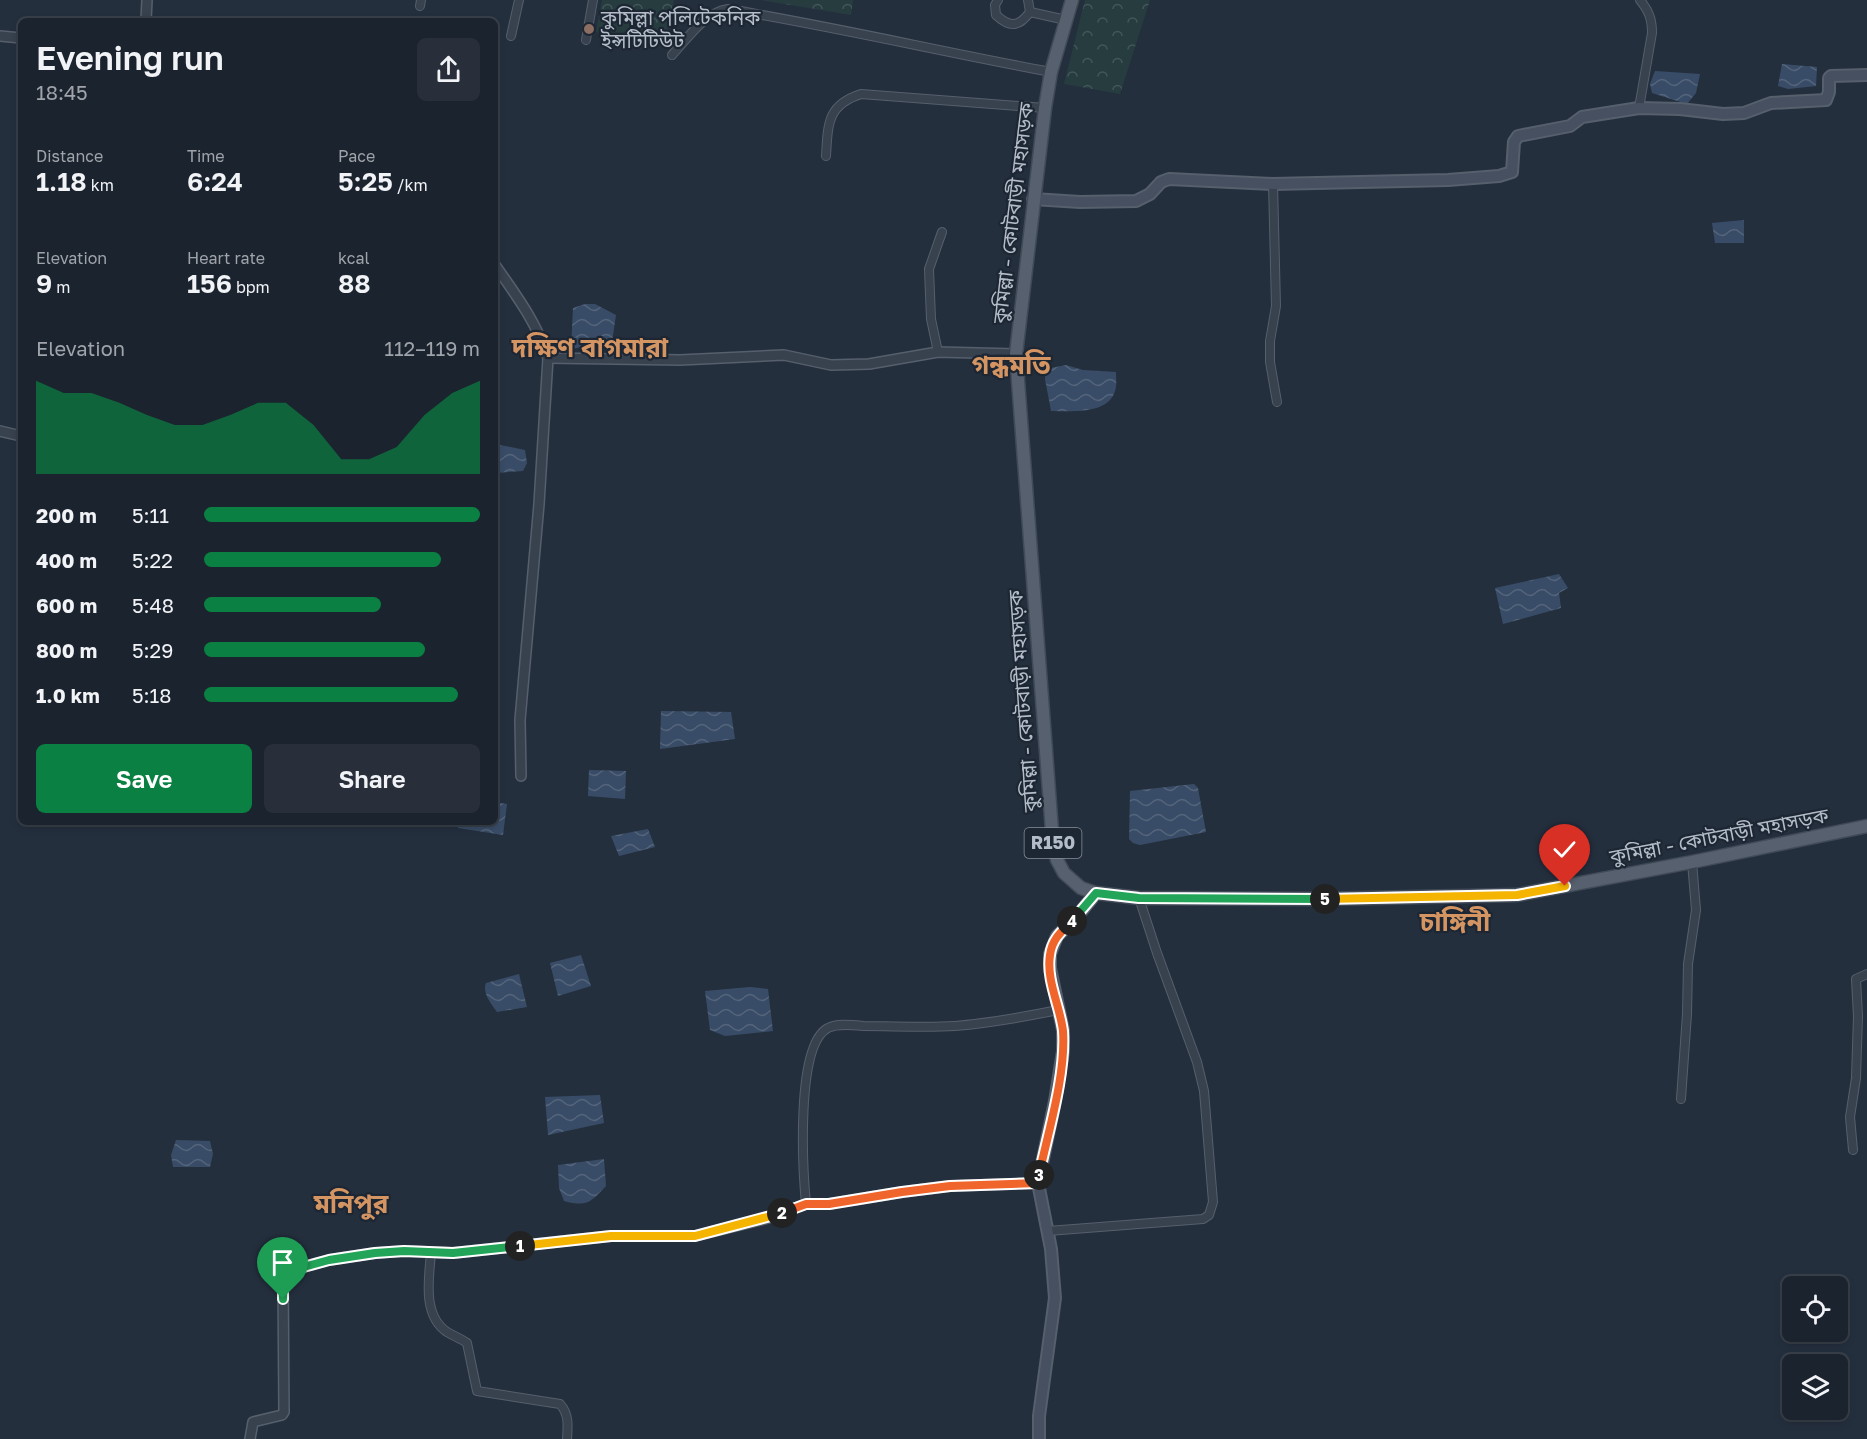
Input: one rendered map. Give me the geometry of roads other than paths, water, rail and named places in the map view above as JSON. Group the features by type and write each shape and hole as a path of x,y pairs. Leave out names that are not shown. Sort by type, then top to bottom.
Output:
{"main road":[{"name":"কুমিল্লা - কোটবাড়ী মহাসড়ক","path":"1072,0 1051,72 1044,108 1016,354 1054,848 1060,868 1072,882 1096,893 1139,898 1320,899 1517,895 1867,826"},
{"path":"1033,199 1080,202 1136,201 1150,194 1161,182 1169,179 1273,183 1448,180 1506,175 1512,172 1514,167 1514,142 1521,135 1569,126 1582,117 1639,108 1680,109 1723,114 1744,113 1771,103 1826,100 1831,76 1867,75"},
{"path":"1040,1439 1039,1416 1055,1298 1048,1231 1038,1183 1055,1101 1063,1030 1050,968 1050,954 1056,936 1074,920 1096,893"}],"street":[{"path":"146,18 147,0"},
{"path":"511,36 519,0"},
{"path":"586,40 593,0"},
{"path":"998,0 995,5 996,15 1005,23 1014,24 1022,22 1030,12 1028,0"},
{"path":"1639,108 1652,33 1652,21 1648,10 1640,0"},
{"path":"672,55 710,15 719,10 728,9 1051,72"},
{"path":"1030,12 1066,20"},
{"path":"0,36 18,38"},
{"path":"826,156 828,129 832,114 844,99 861,93 1044,108"},
{"path":"1273,183 1276,306 1270,341 1270,362 1277,402"},
{"path":"938,352 931,319 929,269 942,232"},
{"path":"498,270 533,320 548,358 539,504 520,720 520,776"},
{"path":"548,358 680,360 784,355 831,365 869,364 938,352 1016,354"},
{"path":"0,431 18,435"},
{"path":"1681,1100 1688,964 1696,910 1692,862"},
{"path":"1048,1231 1203,1219 1212,1210 1204,1091 1197,1062 1156,953 1139,898"},
{"path":"1853,1150 1850,1117 1856,1078 1858,1016 1856,979 1867,974"},
{"path":"806,1204 804,1086 814,1049 819,1037 828,1028 846,1025 954,1026 1058,1010"},
{"path":"250,1439 253,1422 282,1415 284,1412 284,1274 329,1260 375,1253 471,1252 611,1236 695,1236 772,1217 806,1204 829,1204 950,1186 1038,1183"},
{"path":"431,1253 429,1296 435,1318 447,1332 467,1343 477,1391 548,1400 560,1404 565,1410 568,1421 567,1439"}],"water":[{"path":"1782,64 1817,67 1816,86 1788,89 1778,86"},
{"path":"1655,71 1700,74 1696,93 1687,104 1652,93 1650,84"},
{"path":"1744,220 1744,243 1715,243 1712,223"},
{"path":"595,304 616,315 612,342 571,349 573,308"},
{"path":"1066,365 1083,370 1116,372 1116,389 1111,399 1097,408 1088,410 1051,411 1045,379 1046,369"},
{"path":"498,445 525,450 527,463 523,471 498,473"},
{"path":"1559,574 1568,588 1559,593 1561,608 1503,624 1495,588"},
{"path":"661,711 731,712 735,739 660,749"},
{"path":"589,770 626,771 625,799 588,796"},
{"path":"1194,784 1198,788 1206,832 1140,845 1129,839 1130,791"},
{"path":"498,802 507,804 503,835 458,828 458,825 498,825"},
{"path":"648,829 655,847 619,856 611,836"},
{"path":"581,955 591,986 558,996 550,963"},
{"path":"519,974 527,1007 497,1012 486,994 486,983"},
{"path":"750,987 768,989 773,1031 725,1036 710,1030 705,991"},
{"path":"600,1095 604,1123 548,1135 545,1097"},
{"path":"176,1140 210,1141 213,1154 210,1167 173,1167 171,1155"},
{"path":"604,1159 606,1186 601,1192 588,1202 578,1204 564,1201 559,1188 558,1165"}],"place":[{"name":"কুমিল্লা পলিটেকনিক ইন্সটিটিউট","path":"589,29"}],"district":[{"name":"দক্ষিণ বাগমারা","path":"590,348"},
{"name":"গন্ধমতি","path":"1011,365"},
{"name":"চাঙ্গিনী","path":"1455,922"},
{"name":"মনিপুর","path":"351,1204"}]}
